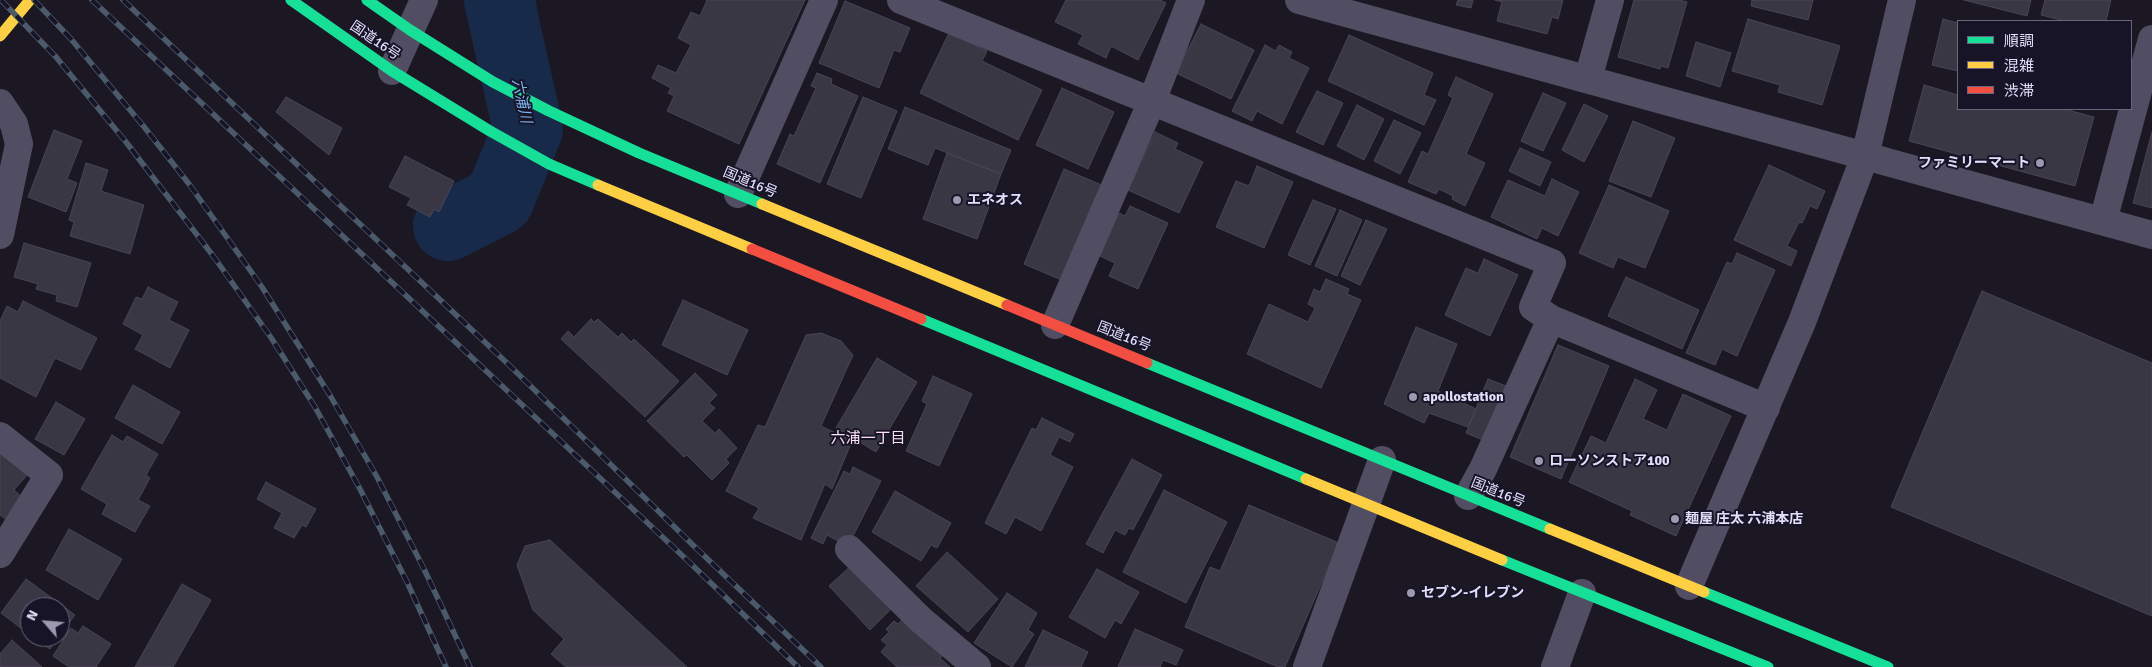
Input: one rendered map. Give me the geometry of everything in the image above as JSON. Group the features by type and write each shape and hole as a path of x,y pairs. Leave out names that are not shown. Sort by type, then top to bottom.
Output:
{"main road":[{"path":"0,36 30,0"},
{"name":"国道16号","path":"291,0 392,71 490,131 549,164 634,201 1582,593 1768,667"},
{"name":"国道16号","path":"367,0 410,30 493,82 549,112 738,194 1468,496 1888,667"}],"street":[{"path":"392,71 424,0"},
{"path":"738,194 824,0"},
{"path":"901,0 1552,263 1533,307 1552,319 1766,408"},
{"path":"1055,324 1152,100 1191,0"},
{"path":"1299,0 1346,6 1588,79 2152,235"},
{"path":"1588,79 1610,0"},
{"path":"1689,586 1802,322 1865,156 1902,0"},
{"path":"2103,221 2152,39"},
{"path":"0,103 14,124 19,144 0,235"},
{"path":"1468,496 1483,469 1552,319"},
{"path":"0,436 49,475 0,554"},
{"path":"1306,667 1382,460"},
{"path":"849,549 921,620 977,667"},
{"path":"1555,667 1582,593"}],"water":[{"path":"481,0 536,0 543,59 484,29"}],"pier":[{"path":"482,27 535,55 536,58 483,31"}],"building":[{"path":"707,0 805,0 739,144 667,111 674,96 668,93 671,88 652,78 658,65 676,73 691,45 678,38 691,12 700,16"},
{"path":"1066,0 1160,0 1166,3 1138,60 1111,46 1106,58 1078,44 1083,35 1055,22"},
{"path":"1458,0 1473,0 1471,8 1456,5"},
{"path":"1495,0 1563,0 1558,19 1552,17 1547,34 1497,21 1502,2"},
{"path":"1634,0 1679,0 1687,2 1668,68 1661,66 1660,69 1618,57"},
{"path":"1752,0 1813,0 1808,20 1751,6"},
{"path":"1964,0 2031,0 2027,16"},
{"path":"2045,0 2111,0 2106,20 2061,20 2041,15"},
{"path":"845,1 910,28 900,52 894,50 879,88 819,63"},
{"path":"1748,19 1840,46 1822,105 1778,92 1780,85 1732,71"},
{"path":"1943,19 1957,23 1957,71 1932,65"},
{"path":"1201,24 1254,50 1231,99 1176,73"},
{"path":"949,33 987,51 982,61 1042,90 1018,140 920,93"},
{"path":"1349,35 1433,73 1424,95 1436,100 1424,125 1328,81"},
{"path":"1696,42 1731,53 1720,87 1686,76"},
{"path":"1265,45 1276,51 1279,45 1292,52 1289,58 1309,68 1282,124 1257,111 1252,121 1232,111"},
{"path":"817,73 832,79 831,84 858,96 820,183 777,164 790,134 794,136 816,88 811,86"},
{"path":"1456,77 1493,94 1466,154 1485,163 1465,206 1452,199 1453,196 1439,189 1436,194 1408,182 1422,151 1428,154 1453,98 1448,95"},
{"path":"1924,85 1957,95 1957,110 2068,110 2094,117 2075,186 1909,141"},
{"path":"1062,88 1114,112 1088,169 1036,145"},
{"path":"1317,91 1343,103 1323,145 1296,132"},
{"path":"1543,93 1566,103 1543,151 1521,141"},
{"path":"286,97 342,128 329,155 276,112"},
{"path":"863,97 897,111 861,198 827,184"},
{"path":"1584,104 1608,116 1584,162 1562,150"},
{"path":"1357,105 1384,119 1364,160 1337,146"},
{"path":"905,107 1011,150 1001,174 935,148 928,165 888,149"},
{"path":"1394,120 1421,133 1400,174 1374,161"},
{"path":"1633,121 1675,138 1651,197 1609,181"},
{"path":"54,130 82,141 67,179 77,183 66,212 28,197"},
{"path":"1155,132 1178,143 1175,149 1203,162 1179,213 1128,190"},
{"path":"2152,132 2152,208 2133,203"},
{"path":"1520,148 1551,162 1540,186 1509,171"},
{"path":"947,153 1001,174 977,239 923,219"},
{"path":"405,156 454,181 439,212 434,209 430,217 407,205 411,198 389,187"},
{"path":"86,163 108,170 101,191 144,205 130,254 70,236 74,222 69,220"},
{"path":"1769,165 1825,191 1817,209 1810,206 1802,223 1799,222 1787,246 1797,251 1791,266 1734,240"},
{"path":"1257,166 1293,182 1264,248 1216,227 1236,181 1249,186"},
{"path":"1064,169 1104,186 1064,281 1024,264"},
{"path":"1552,179 1579,192 1558,236 1542,228 1537,239 1491,217 1508,180 1545,196"},
{"path":"1609,185 1669,211 1645,268 1618,257 1613,268 1579,253"},
{"path":"1313,200 1336,209 1310,265 1288,255"},
{"path":"1130,206 1168,223 1138,289 1109,276 1115,263 1100,256 1119,213 1125,216"},
{"path":"1340,210 1362,220 1337,276 1315,266"},
{"path":"1366,220 1387,229 1360,285 1341,276"},
{"path":"24,243 91,263 77,307 56,301 57,295 36,289 38,284 14,277"},
{"path":"1737,253 1775,270 1737,356 1722,349 1715,365 1686,353 1727,262 1732,264"},
{"path":"1484,259 1518,275 1490,336 1445,315 1466,268 1478,273"},
{"path":"1626,277 1699,310 1682,349 1608,316"},
{"path":"1326,279 1349,289 1347,294 1361,300 1321,388 1247,354 1269,304 1308,322 1315,308 1308,304 1314,289 1320,292"},
{"path":"148,287 178,302 169,320 189,330 170,368 135,349 143,335 123,324 136,297 142,299"},
{"path":"1982,291 2152,363 2152,616 1891,507"},
{"path":"683,300 748,330 727,375 662,345"},
{"path":"23,301 97,338 81,370 55,358 36,397 0,378 0,321 7,306 18,312"},
{"path":"591,319 594,322 598,319 618,337 622,333 631,342 634,339 679,381 645,417 561,339 568,331 574,337"},
{"path":"1416,327 1457,344 1438,391 1476,409 1468,427 1429,413 1424,423 1384,404"},
{"path":"821,333 841,341 853,355 821,426 852,441 832,489 825,484 801,540 753,518 759,508 726,491 758,425 765,427 806,335"},
{"path":"1558,345 1609,366 1561,479 1510,457"},
{"path":"877,358 917,382 876,452 836,428"},
{"path":"695,373 717,395 709,403 715,408 702,421 715,433 719,429 737,448 726,459 729,463 712,480 687,455 684,457 647,421"},
{"path":"933,376 972,394 939,466 906,451 927,404 922,401"},
{"path":"1488,379 1506,386 1483,440 1466,433"},
{"path":"1635,379 1657,390 1643,419 1667,430 1683,394 1731,416 1676,536 1630,515 1632,511 1569,482 1591,436 1606,443"},
{"path":"133,385 180,412 162,444 115,418"},
{"path":"56,402 85,419 64,455 35,439"},
{"path":"1042,418 1074,434 1070,442 1059,437 1050,455 1073,467 1041,531 1015,517 1006,534 985,523 1032,428 1036,430"},
{"path":"112,435 123,442 127,436 158,454 146,475 150,478 138,500 150,506 135,532 102,514 107,504 81,489"},
{"path":"0,453 27,475 14,490 26,501 9,522 0,515"},
{"path":"1132,459 1162,475 1133,530 1129,528 1125,535 1115,530 1103,553 1086,544"},
{"path":"853,467 881,481 850,542 840,537 838,541 827,535 823,544 811,538 844,471 850,474"},
{"path":"266,482 316,509 306,527 302,525 294,538 274,528 282,513 257,499"},
{"path":"1164,490 1227,522 1186,603 1123,572"},
{"path":"895,491 951,523 937,548 931,545 921,561 872,532"},
{"path":"1249,505 1339,543 1285,667 1278,667 1185,627 1210,567 1220,571"},
{"path":"69,529 122,559 98,600 46,570"},
{"path":"550,540 687,667 566,667 551,654 564,639 533,610 517,565 525,546"},
{"path":"947,552 998,599 968,632 916,586"},
{"path":"855,562 895,605 870,630 829,586"},
{"path":"1097,569 1139,592 1121,624 1115,620 1105,638 1069,617"},
{"path":"26,579 50,597 20,597 20,627 1,613"},
{"path":"182,584 211,600 173,667 135,667"},
{"path":"1007,593 1037,613 1028,630 1034,634 1012,667 974,643"},
{"path":"70,611 75,615 70,622"},
{"path":"905,617 944,654 940,658 950,667 897,667 881,652 887,645 881,640 889,632 886,629 894,621 898,624"},
{"path":"83,626 111,644 96,667 69,667 53,656 59,647 70,647 71,628 78,633"},
{"path":"1135,629 1183,650 1176,665 1163,660 1160,667 1118,667"},
{"path":"1043,630 1088,652 1081,667 1025,667"},
{"path":"12,640 42,667 0,667 0,654"}],"waterway":[{"name":"六浦川","path":"448,226 499,200 528,129 499,0"}],"railway":[{"path":"1,0 56,57 126,142 214,257 272,339 315,407 360,489 407,582 446,667"},
{"path":"34,0 71,39 145,128 189,184 262,287 331,397 377,477 424,569 470,667"},
{"path":"92,0 687,560 798,667"},
{"path":"123,0 508,364 821,667"}],"traffic: fast":[{"path":"291,0 392,71 490,131 549,164 598,185"},
{"path":"367,0 410,30 493,82 549,111 639,153 762,204"},
{"path":"921,319 1306,479"},
{"path":"1147,363 1550,529"},
{"path":"1502,560 1768,667"},
{"path":"1704,592 1888,667"}],"traffic: slow":[{"path":"0,36 30,0"},
{"path":"598,185 752,249"},
{"path":"762,204 1007,305"},
{"path":"1306,479 1502,560"},
{"path":"1550,529 1704,592"}],"traffic: jam":[{"path":"752,249 921,319"},
{"path":"1007,305 1147,363"}],"place":[{"name":"ファミリーマート","path":"2040,163"},
{"name":"エネオス","path":"957,200"},
{"name":"apollostation","path":"1413,397"},
{"name":"ローソンストア100","path":"1539,461"},
{"name":"麺屋 庄太 六浦本店","path":"1675,519"},
{"name":"セブン-イレブン","path":"1411,593"}],"district":[{"name":"六浦一丁目","path":"868,439"}]}
